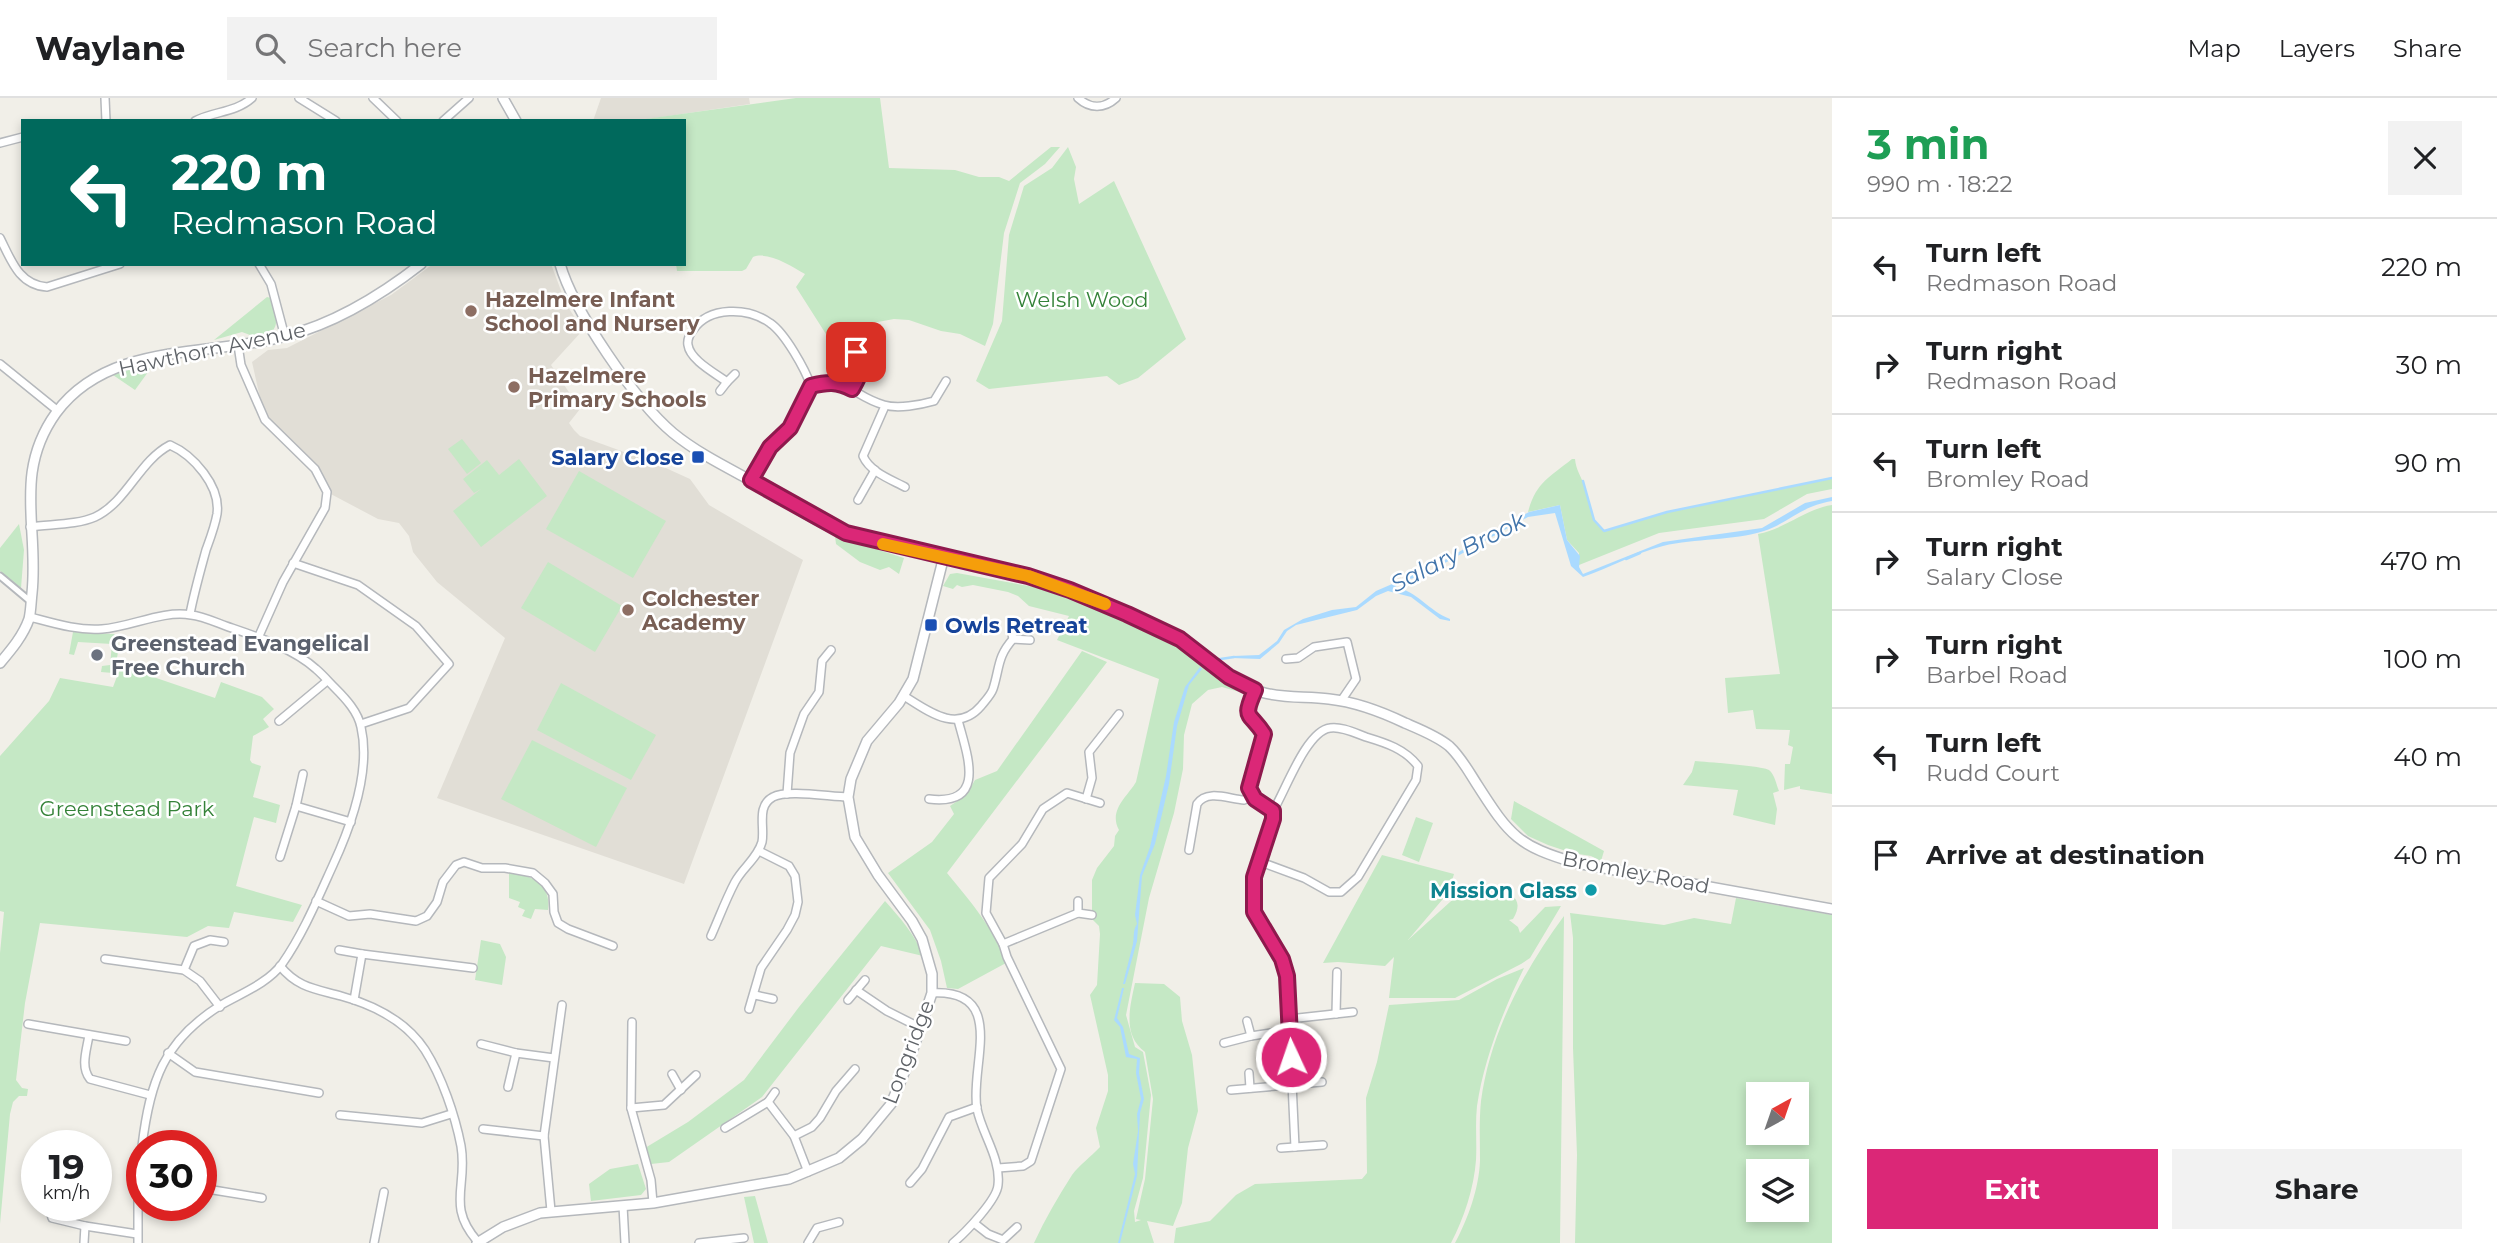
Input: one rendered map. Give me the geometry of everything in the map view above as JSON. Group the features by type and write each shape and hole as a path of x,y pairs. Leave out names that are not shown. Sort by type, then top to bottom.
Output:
{"street":[{"path":"105,98 106,119"},
{"path":"199,119 236,110 252,98"},
{"path":"299,98 333,119"},
{"path":"373,98 395,119"},
{"path":"445,119 468,98"},
{"path":"503,98 515,119"},
{"path":"1078,98 1087,105 1097,107 1110,104 1116,98"},
{"path":"0,143 21,138"},
{"path":"0,238 19,275 38,286 47,287 114,266"},
{"path":"260,266 271,284 285,337"},
{"name":"Hawthorn Avenue","path":"0,663 30,617 34,575 30,527 30,476 33,462 58,411 85,384 124,364 285,337 335,318 382,294 418,266"},
{"name":"Bromley Road","path":"561,266 574,299 615,364 661,422 679,438 846,533 883,544 1028,576 1070,590 1180,639 1229,677 1255,690 1288,697 1341,701 1379,711 1444,742 1458,755 1505,827 1533,848 1576,863 1832,909"},
{"path":"727,382 693,355 688,345 689,336 704,317 713,313 754,314 773,324 811,386 790,428 770,447 751,480"},
{"path":"237,345 241,365 265,421 315,470 327,492 325,508 293,563 258,638"},
{"path":"852,389 862,369 856,352"},
{"path":"0,364 58,411"},
{"path":"720,391 734,374"},
{"path":"811,386 827,382 841,383 885,406 912,406 934,401 946,381"},
{"path":"885,406 863,456 867,464 875,470 905,487"},
{"path":"30,527 95,517 113,504 157,452 170,445 181,450 212,485 218,511 195,587 190,614"},
{"path":"858,500 875,470"},
{"name":"Longridge","path":"478,1243 516,1221 551,1211 653,1203 789,1180 839,1158 862,1139 891,1104 932,993 932,974 922,939 912,921 878,875 855,837 848,797 851,779 867,741 904,696 917,667 944,556"},
{"path":"293,563 358,585 416,626 449,664 409,708 361,724"},
{"path":"0,576 31,601"},
{"path":"30,617 93,629 123,626 166,615 190,614 258,638 297,656 315,668 353,708 361,724 361,770 351,822 316,901 280,966 253,988 219,1007 189,1031 168,1053 150,1095 145,1130"},
{"path":"1011,629 1013,639"},
{"path":"904,696 946,720 958,720 977,710 992,692 1002,651 1013,639"},
{"path":"1013,639 1030,640"},
{"path":"1286,659 1298,658 1314,647 1347,642 1356,679 1341,701"},
{"path":"787,794 790,753 804,714 819,692 822,661 831,650"},
{"path":"279,721 327,681"},
{"path":"1255,690 1247,711 1248,717 1264,734 1249,788 1261,804 1273,811"},
{"path":"1086,799 1092,778 1089,752 1119,714"},
{"path":"929,799 954,798 967,786 971,775 958,720"},
{"path":"1258,862 1304,878 1329,892 1341,892 1358,877 1416,780 1418,766 1413,759 1394,746 1336,728 1321,730 1292,773 1273,811 1273,819 1258,862 1254,877 1254,912 1282,959 1287,976 1295,1147"},
{"path":"280,857 303,774"},
{"path":"998,1168 1023,1166 1031,1161 1060,1069 986,913 989,878 1021,844 1042,808 1067,793 1100,803"},
{"path":"711,936 736,880 758,851 762,840 764,807 773,797 787,794 848,797"},
{"path":"1189,850 1200,798 1209,795 1244,800 1252,794"},
{"path":"296,806 351,822"},
{"path":"749,1009 761,968 787,930 798,902 795,876 789,866 758,851"},
{"path":"316,901 349,916 370,914 416,921 427,916 437,902 450,870 464,862 482,868 533,873 553,894 558,923 613,946"},
{"path":"1078,901 1078,913"},
{"path":"1003,944 1078,913 1092,915"},
{"path":"184,971 194,946 210,940 223,942"},
{"path":"339,950 472,968"},
{"path":"354,1000 362,954"},
{"path":"105,958 184,971 200,981 219,1007"},
{"path":"280,966 298,984 314,991 354,1000 393,1017 411,1032 425,1051 440,1082 461,1147 461,1216 467,1230 478,1243"},
{"path":"1336,1014 1337,972"},
{"path":"848,1000 864,979"},
{"path":"856,990 887,1011 919,1027"},
{"path":"932,993 948,992 966,999 974,1008 981,1033 981,1055 975,1095 982,1131 998,1168 999,1188 974,1223 953,1243"},
{"path":"755,995 773,999"},
{"path":"551,1211 544,1136 562,1004"},
{"path":"1289,1019 1353,1012"},
{"path":"1247,1021 1251,1036"},
{"path":"632,1022 631,1108 651,1180 653,1203"},
{"path":"28,1024 126,1041"},
{"path":"1224,1042 1290,1031"},
{"path":"89,1035 84,1067 85,1074 90,1079 150,1095"},
{"path":"481,1044 516,1053 554,1058"},
{"path":"168,1053 195,1072 319,1093"},
{"path":"509,1087 516,1053"},
{"path":"794,1136 812,1127 836,1091 855,1069"},
{"path":"1248,1073 1250,1088"},
{"path":"672,1074 681,1090"},
{"path":"631,1108 664,1105 696,1075"},
{"path":"1231,1090 1322,1082"},
{"path":"725,1128 768,1102 775,1092"},
{"path":"768,1102 794,1136 808,1172"},
{"path":"910,1183 922,1168 948,1116 977,1107"},
{"path":"340,1115 422,1123 451,1114"},
{"path":"483,1129 544,1136"},
{"path":"1281,1148 1323,1145"},
{"path":"217,1191 262,1198"},
{"path":"374,1243 384,1192"},
{"path":"623,1206 625,1243"},
{"path":"64,1221 138,1234"},
{"path":"138,1243 139,1221"},
{"path":"808,1243 817,1228 839,1222"},
{"path":"974,1223 988,1234 1003,1240 1017,1227"},
{"path":"83,1243 85,1226"},
{"path":"699,1243 744,1238"}],"shaded area":[{"path":"601,98 749,98 750,104 648,119 594,119"},
{"name":"Colchester Academy","path":"430,266 552,266 566,304 583,330 551,365 580,409 569,423 574,430 580,436 690,479 709,505 803,560 684,884 437,798 505,638 437,582 413,552 409,536 399,523 378,519 327,492 315,469 265,420 252,362 268,350 287,348 391,295"}],"green space":[{"path":"796,98 880,98 889,168 955,170 1009,181 1051,147 1060,147 1045,164 1020,183 1004,233 993,324 985,346 960,334 941,331 909,320 894,319 867,324 873,333 838,353 796,287 805,274 787,264 759,256 753,257 742,271 677,271 676,266 686,266 686,119 645,119"},
{"name":"Welsh Wood","path":"1068,147 1076,167 1074,179 1079,204 1114,181 1186,339 1138,378 1119,385 1107,376 989,389 976,381 1002,321 1009,235 1024,186 1052,168"},
{"path":"267,297 271,298 276,316 276,325 271,333 250,335 242,332 214,340"},
{"path":"156,361 135,390 110,373 139,363"},
{"path":"462,439 481,463 467,474 448,449"},
{"path":"519,459 547,496 481,547 453,511 481,489 474,493 463,479 487,460 499,475"},
{"path":"1575,459 1593,516 1604,531 1667,512 1832,478 1832,489 1807,494 1764,519 1659,533 1579,565 1579,553 1567,540 1560,505 1528,512 1540,487"},
{"path":"579,471 666,521 633,578 546,529"},
{"path":"1832,505 1832,794 1800,789 1800,786 1784,790 1785,764 1790,764 1793,747 1788,745 1790,730 1756,729 1753,710 1728,713 1725,678 1780,674 1758,534"},
{"path":"19,524 24,550 21,588 0,571 0,548"},
{"path":"835,536 904,558 899,574 889,567 880,570 860,562 836,544"},
{"path":"548,562 622,606 595,652 521,608"},
{"path":"950,574 1045,589 1159,635 1160,628 1210,664 1243,693 1222,687 1208,690 1192,704 1184,735 1183,769 1174,813 1149,898 1126,1015 1135,1047 1143,1052 1151,1095 1143,1178 1134,1211 1135,1222 1141,1220 1136,1219 1145,1179 1153,1099 1145,1052 1130,1029 1135,983 1164,984 1180,997 1182,1021 1192,1055 1198,1111 1188,1148 1182,1203 1173,1226 1147,1221 1154,1243 1034,1243 1072,1175 1100,1147 1096,1128 1108,1091 1108,1075 1090,995 1097,985 1100,934 1099,926 1092,919 1092,880 1097,868 1114,846 1119,830 1116,823 1117,810 1136,782 1159,679 1057,640 1069,616 1029,606 1018,596 1008,592 973,585 957,585 953,589 943,586"},
{"path":"73,632 114,634 118,648 113,673 101,672 102,666 110,665 112,644 78,642 74,655 69,654"},
{"path":"1082,651 1107,662 947,873 988,927 1006,963 958,989 947,988 930,930 888,873 932,842 954,814 950,806 966,795 975,780 997,771"},
{"name":"Greenstead Park","path":"121,666 215,698 221,682 262,697 274,709 263,719 269,727 253,736 250,760 261,766 253,797 280,805 276,823 254,817 236,886 302,905 293,922 234,912 229,928 208,926 187,937 40,923 25,1003 16,1080 22,1088 28,1089 27,1096 19,1096 13,1102 10,1114 0,1224 0,953 4,912 0,911 0,756 49,701 60,678 113,687"},
{"path":"561,683 656,735 631,780 537,730"},
{"path":"532,740 627,788 596,847 501,799"},
{"path":"1695,761 1769,770 1779,791 1773,793 1777,809 1775,825 1733,815 1738,790 1683,785 1692,772"},
{"path":"1514,801 1604,851 1601,861 1528,836 1511,819"},
{"path":"1416,817 1433,823 1419,862 1402,855"},
{"path":"1382,855 1454,874 1448,893 1408,940 1460,893 1461,896 1470,892 1468,890 1496,891 1512,896 1517,901 1517,909 1513,919 1509,920 1518,927 1520,933 1545,907 1561,906 1530,958 1521,964 1455,998 1389,998 1394,957 1385,966 1323,963"},
{"path":"509,873 538,882 547,894 548,910 535,909 531,919 522,916 525,910 518,907 520,902 509,898"},
{"path":"1736,898 1832,915 1832,1243 1575,1243 1577,1155 1573,938 1570,913 1664,925 1694,918 1731,924"},
{"path":"885,901 911,933 923,956 881,946 762,1097 669,1162 651,1164 645,1148 688,1122 744,1080"},
{"path":"1564,916 1560,1243 1455,1243 1478,1182 1481,1101 1492,1051 1523,980"},
{"path":"481,940 500,944 506,957 502,985 475,980"},
{"path":"1524,968 1502,1018 1484,1071 1477,1106 1476,1160 1471,1192 1451,1243 1174,1243 1176,1228 1210,1221 1236,1195 1255,1184 1362,1179 1367,1173 1366,1098 1389,1005 1459,1000"},
{"path":"638,1164 646,1189 641,1195 591,1201 589,1184 610,1169"},
{"path":"755,1196 768,1243 754,1243 744,1197"}],"water":[{"path":"1832,497 1832,501 1804,510 1764,531 1663,546 1583,577 1571,566 1555,513 1528,517 1445,563 1443,561 1529,512 1560,505 1567,540 1580,556 1579,567 1583,574 1663,542 1762,528 1805,503"},
{"path":"1413,575 1414,578 1402,581 1395,587 1410,593 1450,621 1440,619 1411,597 1388,591 1357,610 1296,625 1260,659 1232,658 1259,655 1277,641 1284,630 1303,619 1332,610 1356,607 1376,591"},
{"path":"1200,667 1202,669 1189,685 1177,726 1169,784 1155,844 1142,876 1137,941 1123,984 1137,924 1135,915 1140,875 1150,847 1166,776 1174,722 1185,687"},
{"path":"1122,988 1117,1018 1123,1027 1129,1054 1140,1058 1139,1073 1144,1099 1140,1113 1137,1176 1118,1243 1135,1174 1133,1164 1138,1131 1137,1114 1141,1099 1136,1073 1137,1059 1126,1057 1120,1027 1114,1020"}],"waterway":[{"path":"1583,481 1594,520 1604,531 1667,512 1832,478"},
{"name":"Salary Brook","path":"1626,559 1640,553"},
{"name":"Salary Brook","path":"1214,660 1234,657"}],"slow traffic":[{"path":"883,544 1028,576 1105,604"}],"place":[{"name":"Hazelmere Infant School and Nursery","path":"471,311"},
{"name":"Hazelmere Primary Schools","path":"514,387"},
{"name":"Salary Close","path":"698,457"},
{"name":"Colchester Academy","path":"628,610"},
{"name":"Owls Retreat","path":"931,625"},
{"name":"Greenstead Evangelical Free Church","path":"97,655"},
{"name":"Mission Glass","path":"1591,890"}],"route":[{"path":"856,352 862,369 852,389 841,383 827,382 811,386 790,428 770,447 751,480 846,533 883,544 1028,576 1070,590 1160,628 1189,645 1229,677 1255,690 1247,711 1248,717 1264,734 1264,739 1249,788 1255,799 1273,811 1273,819 1254,877 1254,912 1282,959 1287,976 1291,1057"}]}
